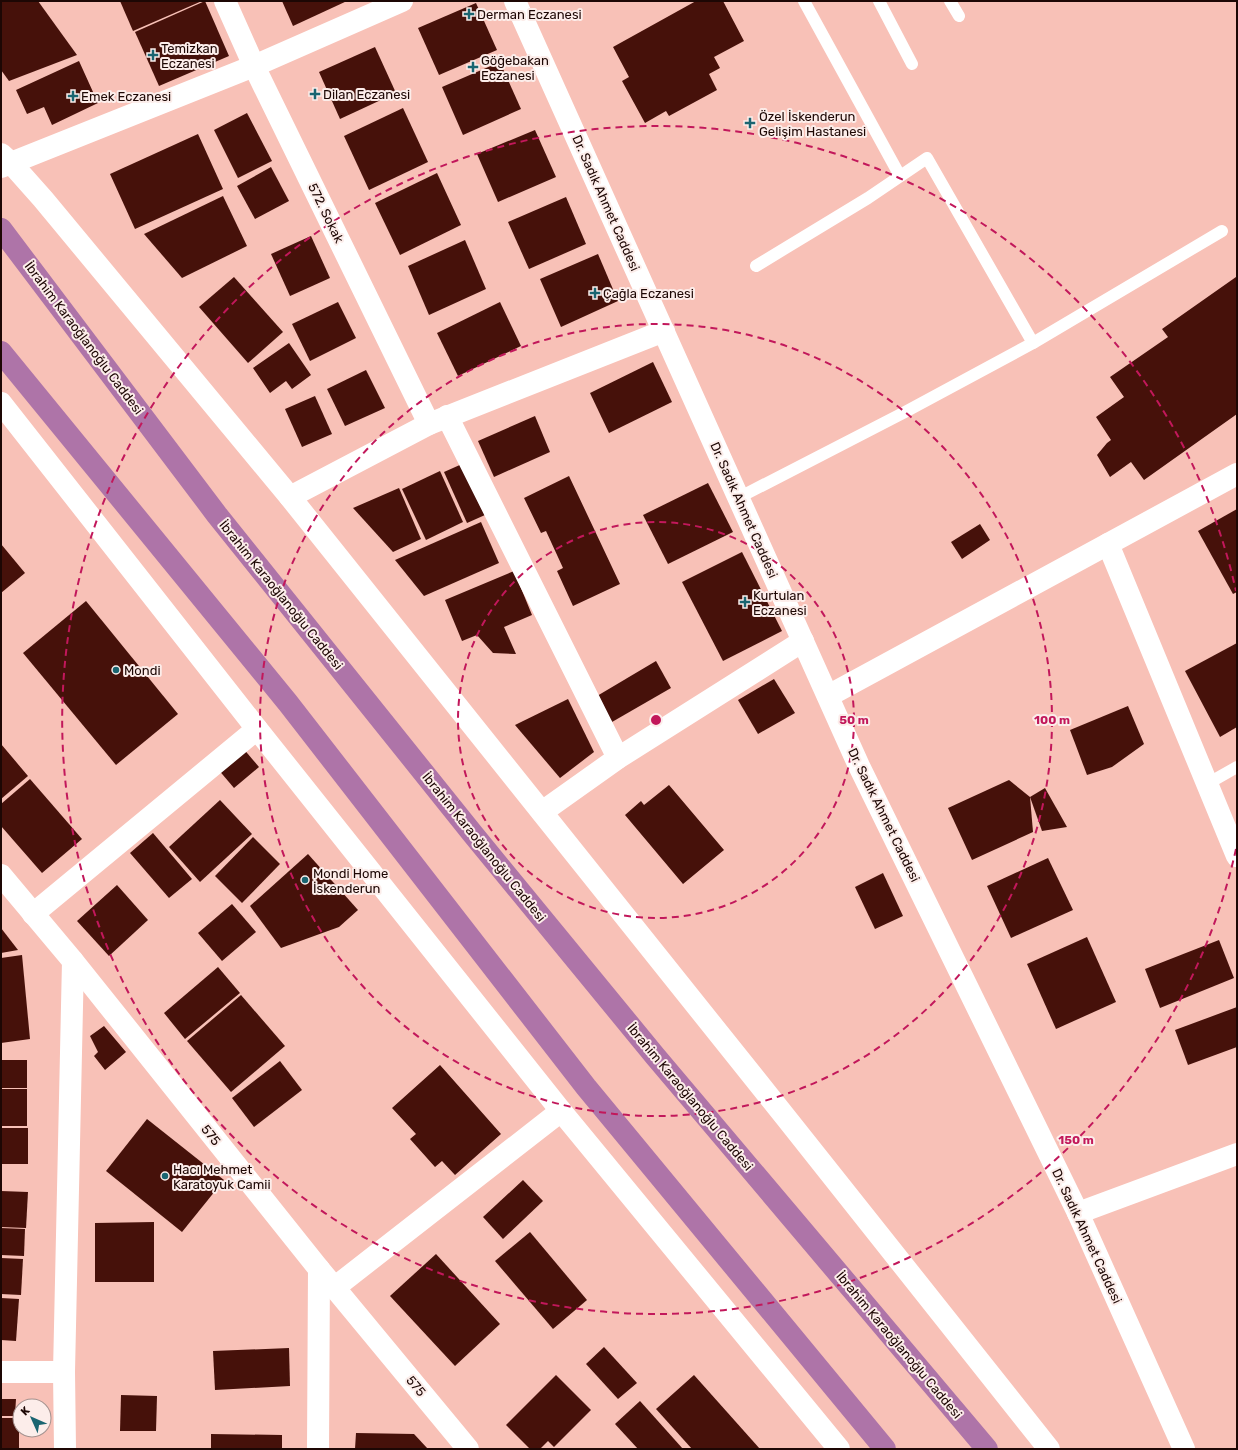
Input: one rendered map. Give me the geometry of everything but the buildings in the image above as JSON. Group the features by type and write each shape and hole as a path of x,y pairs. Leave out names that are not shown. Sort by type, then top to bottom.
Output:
{"highway":[{"name":"İbrahim Karaoğlanoğlu Caddesi","path":"1,229 217,515 472,833 660,1062 987,1449"},
{"path":"1,352 288,702 586,1087 885,1449"}],"street":[{"name":"572. Sokak","path":"225,1 254,66 438,420 618,758"},
{"path":"402,1 254,66 4,161 43,199 290,497 782,1112 1049,1449"},
{"name":"Dr. Sadık Ahmet Caddesi","path":"515,1 859,766 1078,1213 1184,1449"},
{"path":"290,497 438,420 664,331"},
{"path":"1,403 257,729 561,1111 838,1449"},
{"path":"828,696 1237,474"},
{"path":"1108,544 1237,856"},
{"path":"542,812 618,758 803,641"},
{"path":"33,914 257,729"},
{"name":"575","path":"1,875 72,961 319,1270 468,1449"},
{"path":"65,1449 64,1372 72,961"},
{"path":"334,1288 561,1111"},
{"path":"1078,1213 1237,1154"},
{"path":"318,1449 319,1270"},
{"path":"1,1372 64,1372"}],"lane":[{"path":"804,1 900,176"},
{"path":"879,1 912,64"},
{"path":"950,1 959,16"},
{"path":"756,266 927,158 1033,343"},
{"path":"738,498 905,412 1033,343 1222,231"},
{"path":"1208,784 1237,767"}],"place":[{"name":"Derman Eczanesi","path":"469,14"},
{"name":"Temizkan Eczanesi","path":"153,55"},
{"name":"Göğebakan Eczanesi","path":"473,67"},
{"name":"Dilan Eczanesi","path":"315,94"},
{"name":"Emek Eczanesi","path":"73,96"},
{"name":"Özel İskenderun Gelişim Hastanesi","path":"750,123"},
{"name":"Çağla Eczanesi","path":"595,293"},
{"name":"Kurtulan Eczanesi","path":"745,602"},
{"name":"Mondi","path":"116,670"},
{"name":"Mondi Home İskenderun","path":"305,880"},
{"name":"Hacı Mehmet Karatoyuk Camii","path":"165,1176"}]}
